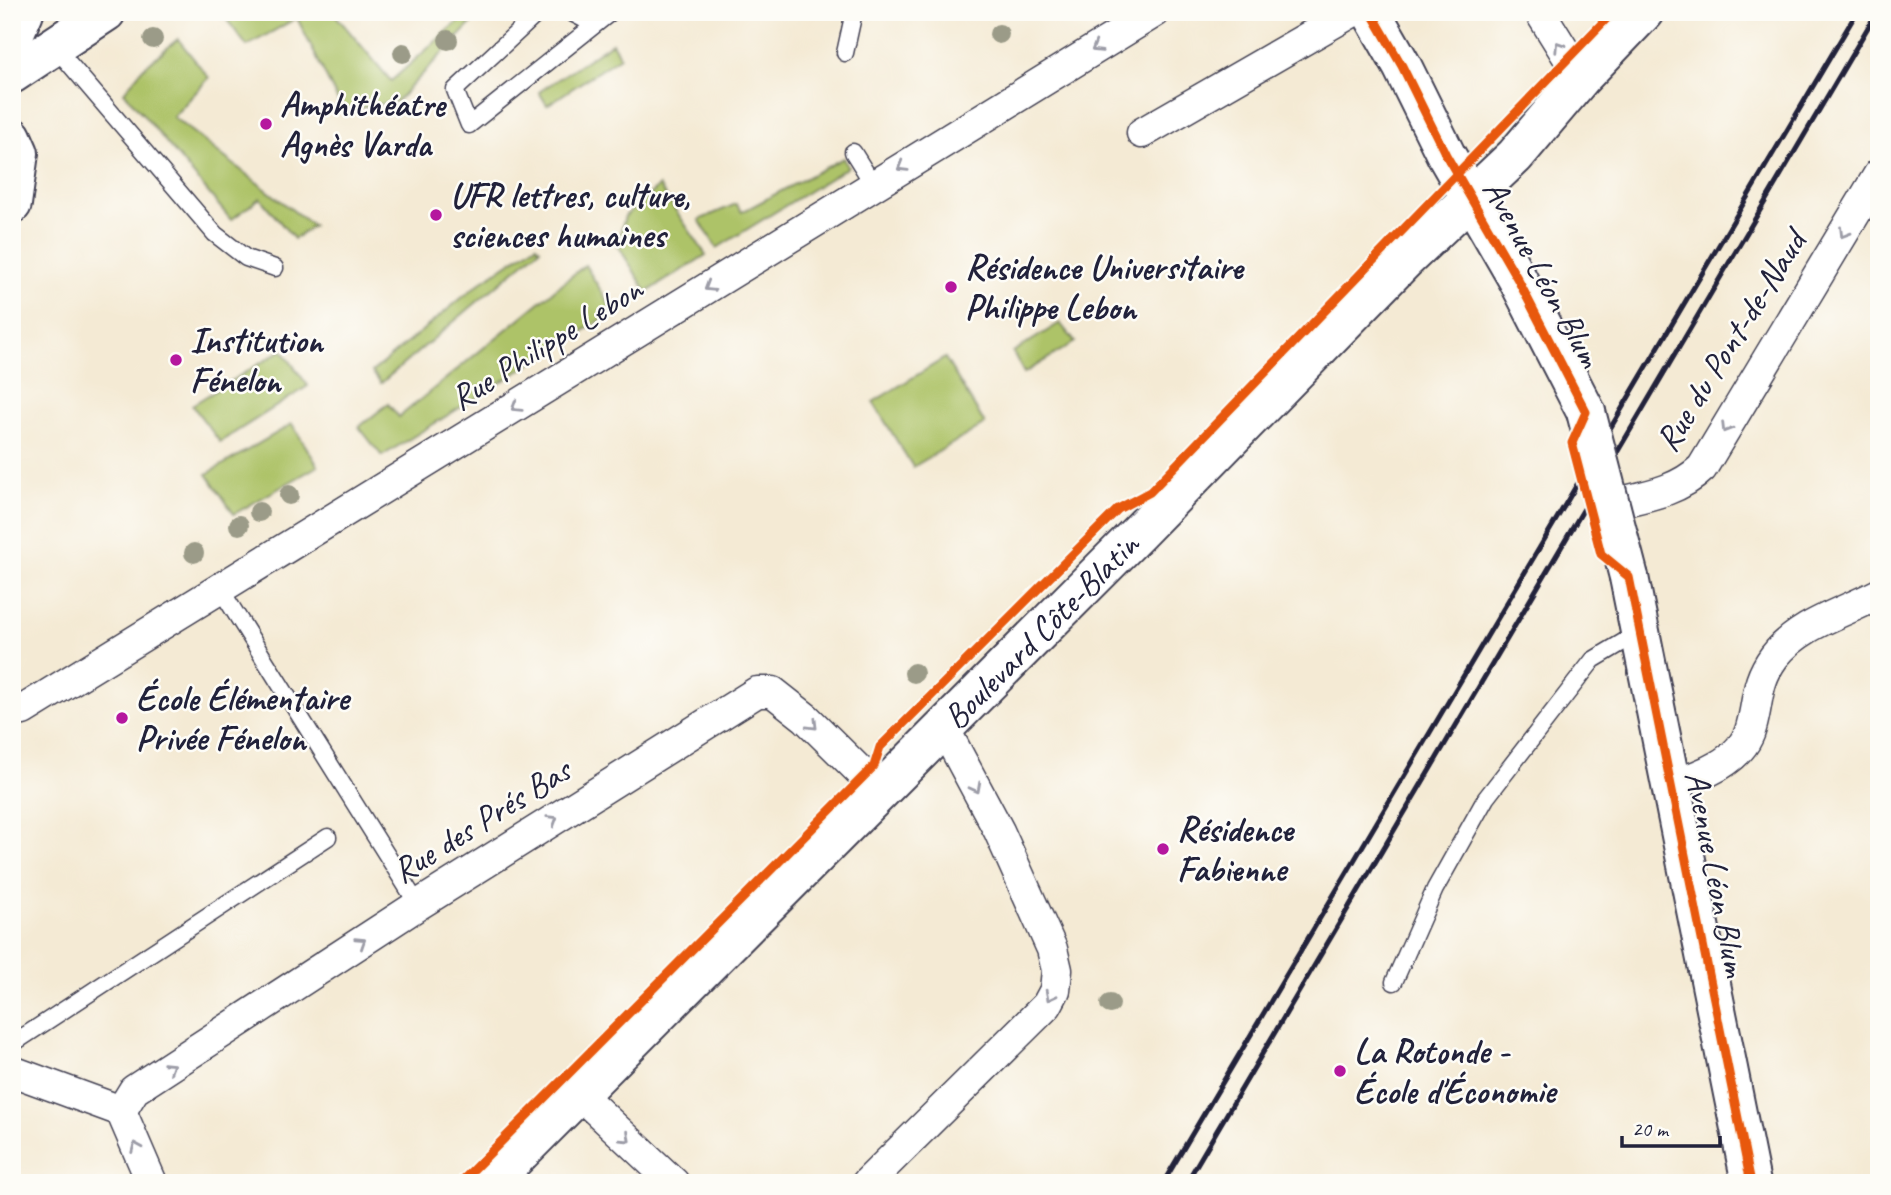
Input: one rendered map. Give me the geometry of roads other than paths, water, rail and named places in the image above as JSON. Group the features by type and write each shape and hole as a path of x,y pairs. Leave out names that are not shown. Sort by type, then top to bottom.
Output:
{"main road":[{"path":"12,39 24,12"},
{"path":"12,74 106,12"},
{"name":"Avenue Léon Blum","path":"1371,12 1548,334 1586,412 1629,577 1751,1183"},
{"name":"Boulevard Côte-Blatin","path":"490,1183 1515,156 1581,78 1644,12"},
{"path":"12,137 19,153 12,204"}],"street":[{"name":"Rue Philippe Lebon","path":"12,712 23,710 221,590 1154,12"},
{"path":"1142,133 1352,12"},
{"path":"1540,12 1581,78"},
{"name":"Rue du Pont-de-Naud","path":"1612,504 1673,488 1689,480 1702,468 1879,174"},
{"path":"1671,784 1699,777 1743,745 1751,729 1758,684 1774,657 1797,633 1879,594"},
{"name":"Rue des Prés Bas","path":"121,1111 134,1090 418,905 757,692 773,692 806,718 880,791"},
{"path":"867,1183 1047,1005 1055,990 1057,970 1052,949 999,831 944,728"},
{"path":"12,1071 121,1111 152,1183"},
{"path":"578,1093 674,1183"}],"lane":[{"path":"539,12 455,90 470,125 611,12"},
{"path":"570,12 593,24"},
{"path":"845,53 854,12"},
{"path":"55,47 215,234 246,258 275,268"},
{"path":"853,152 873,184"},
{"path":"221,590 418,905"},
{"path":"1394,982 1435,889 1486,798 1594,660 1640,632"},
{"path":"12,1044 328,837"}],"railway":[{"path":"1163,1183 1857,12"},
{"path":"1186,1183 1877,12"}],"place":[{"name":"Amphithéatre Agnès Varda","path":"266,124"},
{"name":"UFR lettres, culture, sciences humaines","path":"436,215"},
{"name":"Résidence Universitaire Philippe Lebon","path":"951,287"},
{"name":"Institution Fénelon","path":"176,360"},
{"name":"École Élémentaire Privée Fénelon","path":"122,718"},
{"name":"Résidence Fabienne","path":"1163,849"},
{"name":"La Rotonde - École d'Économie","path":"1340,1071"}]}
